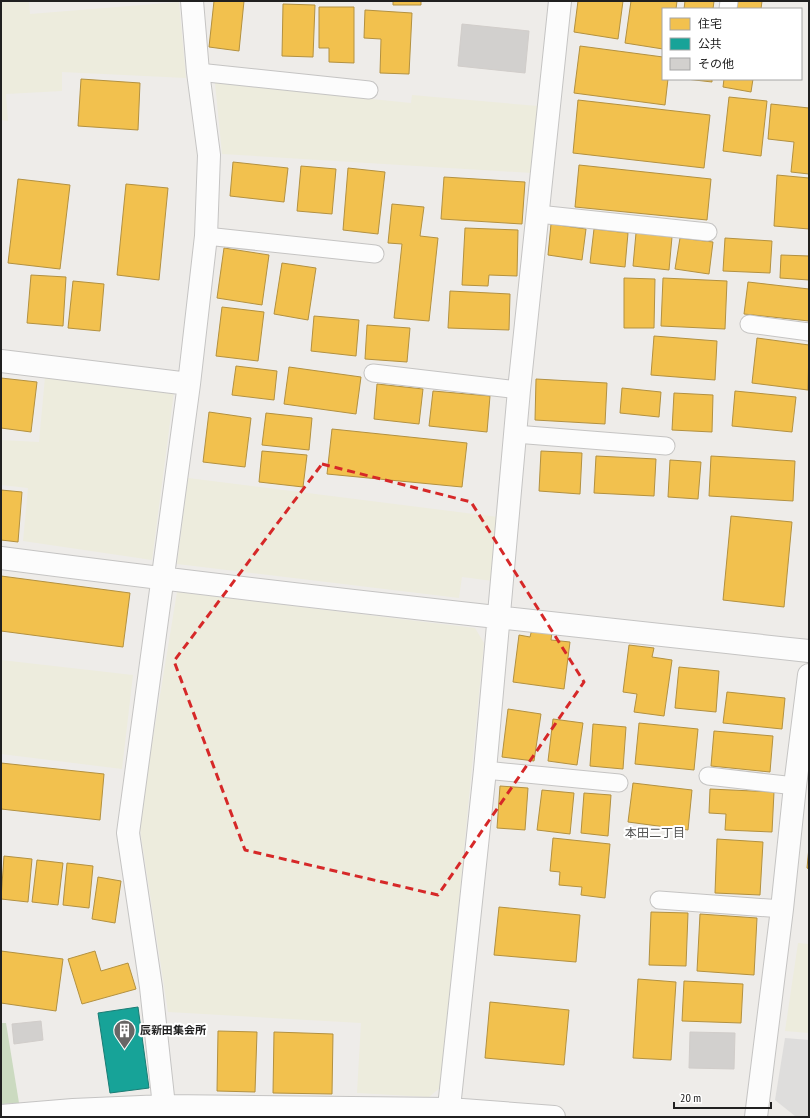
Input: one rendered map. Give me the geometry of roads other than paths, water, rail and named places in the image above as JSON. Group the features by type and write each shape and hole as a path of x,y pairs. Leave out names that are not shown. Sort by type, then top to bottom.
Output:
{"street":[{"path":"164,1106 151,987 128,833 189,384 206,236 209,155 198,72 192,1"},
{"path":"448,1113 485,770 519,390 560,1"},
{"path":"1,361 189,384"},
{"path":"1,558 162,579 499,618 809,651"},
{"path":"756,1117 809,674"},
{"path":"1,1116 73,1110 164,1106 554,1117"}],"lane":[{"path":"198,72 369,90"},
{"path":"538,214 708,232"},
{"path":"206,236 375,254"},
{"path":"749,324 809,332"},
{"path":"373,373 519,390"},
{"path":"515,434 666,446"},
{"path":"485,770 619,783"},
{"path":"708,776 795,786"},
{"path":"659,900 782,909"}],"place":[{"name":"辰新田集会所","path":"124,1050"}],"district":[{"name":"本田二丁目","path":"655,833"}]}
